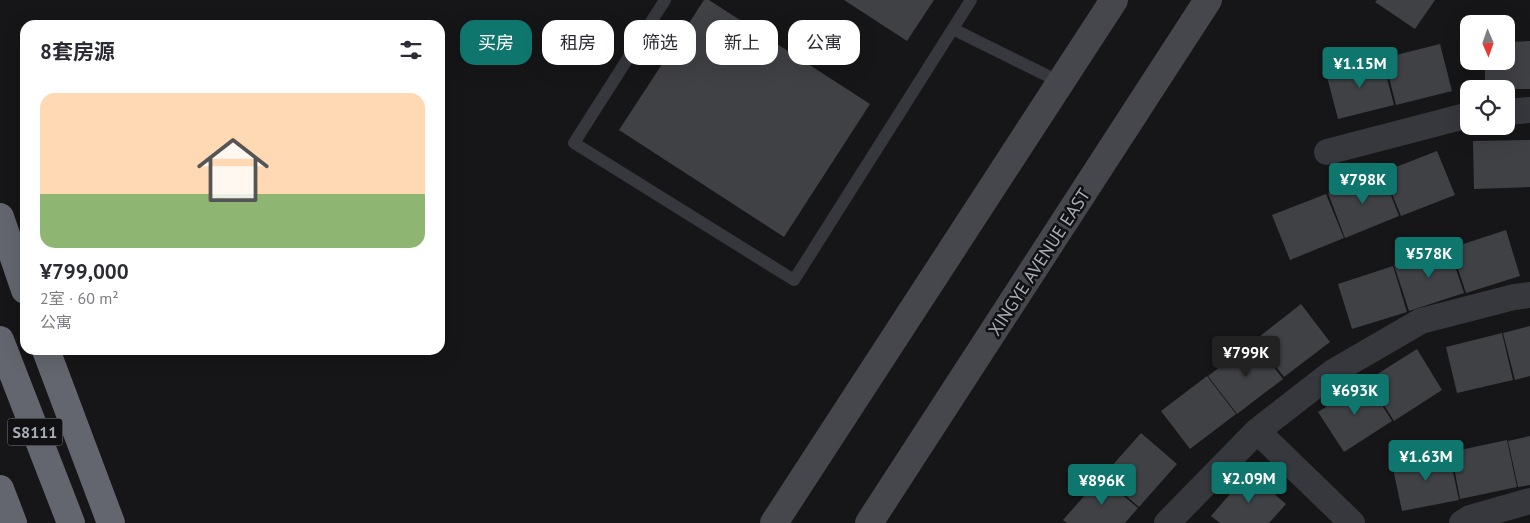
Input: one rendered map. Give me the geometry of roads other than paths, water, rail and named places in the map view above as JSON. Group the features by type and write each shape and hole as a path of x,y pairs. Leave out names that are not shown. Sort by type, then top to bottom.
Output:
{"highway":[{"path":"0,217 20,275"},
{"name":"S8111","path":"0,340 71,523"},
{"path":"48,355 111,523"},
{"path":"0,489 13,523"}],"main road":[{"path":"774,523 1114,0"},
{"name":"XINGYE AVENUE EAST","path":"869,523 1208,0"}],"street":[{"path":"1515,111 1530,110"},
{"path":"1327,152 1460,117"},
{"path":"1167,523 1257,430 1333,372 1421,321 1514,297 1530,295"},
{"path":"1257,430 1352,523"},
{"path":"1462,523 1470,518 1530,501"}],"lane":[{"path":"664,0 574,143 794,280 972,0"},
{"path":"953,29 1060,82"}]}
